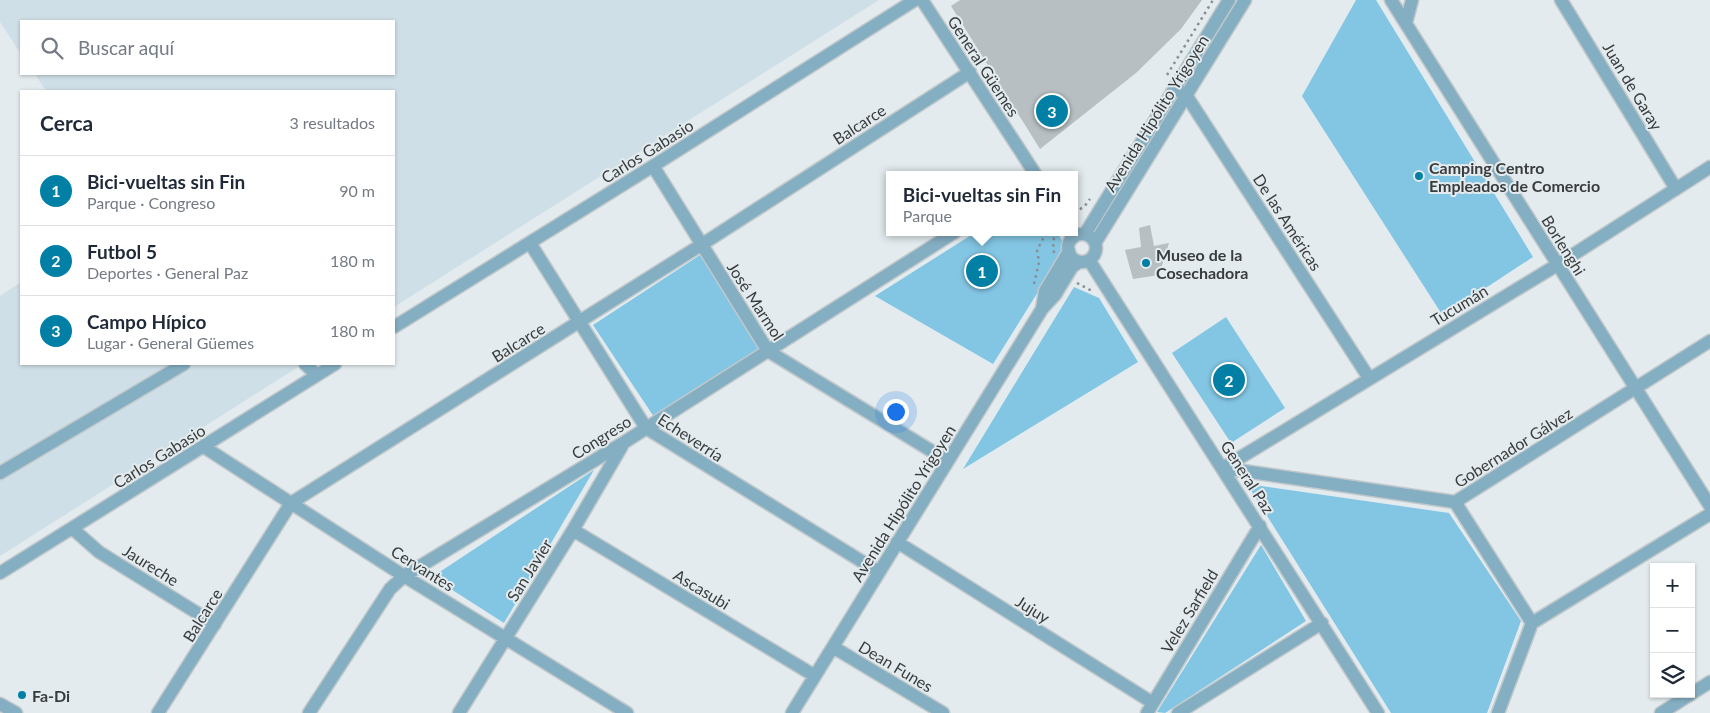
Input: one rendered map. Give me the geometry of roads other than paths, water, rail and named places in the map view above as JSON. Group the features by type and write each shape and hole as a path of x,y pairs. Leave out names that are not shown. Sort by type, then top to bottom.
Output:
{"street":[{"name":"Carlos Gabasio","path":"395,326 915,0"},
{"name":"General Güemes","path":"922,0 1033,171"},
{"name":"Avenida Hipólito Yrigoyen","path":"1078,234 1175,88 1229,0"},
{"name":"Avenida Hipólito Yrigoyen","path":"792,713 1042,309 1055,294 1072,267 1095,255 1095,243 1245,0"},
{"name":"Borlenghi","path":"1391,0 1710,506"},
{"path":"1406,23 1412,0"},
{"name":"Juan de Garay","path":"1561,0 1676,189"},
{"name":"Balcarce","path":"158,713 291,503 701,245 970,72"},
{"name":"De las Américas","path":"1175,88 1186,95 1369,378"},
{"name":"José Marmol","path":"653,166 768,351 948,461"},
{"name":"Tucumán","path":"1223,468 1557,264 1710,167"},
{"path":"1078,234 1089,236 1095,243"},
{"name":"Congreso","path":"309,713 390,589 404,576 623,443 948,236"},
{"name":"Avenida Hipólito Yrigoyen","path":"1042,309 1045,291 1069,251 1070,242 1076,236"},
{"name":"Echeverría","path":"530,243 578,323 646,428 879,572"},
{"path":"1069,251 1073,258 1084,261"},
{"name":"General Paz","path":"1084,261 1223,468 1378,713"},
{"name":"Gobernador Gálvez","path":"1223,468 1455,502 1710,341"},
{"path":"0,473 182,365"},
{"path":"307,365 317,375"},
{"name":"Carlos Gabasio","path":"0,573 333,365"},
{"name":"San Javier","path":"459,713 573,530 623,443"},
{"name":"Cervantes","path":"204,447 404,576 627,713"},
{"path":"1455,502 1532,623"},
{"path":"1498,713 1532,623 1710,514"},
{"name":"Velez Sarfield","path":"1150,708 1260,526"},
{"name":"Jaureche","path":"73,529 99,552 215,624"},
{"name":"Ascasubi","path":"573,530 815,676"},
{"name":"Jujuy","path":"897,542 1150,708"},
{"path":"1178,713 1322,624"},
{"name":"Dean Funes","path":"833,647 943,713"},
{"path":"1695,691 1710,682"},
{"path":"1661,713 1685,698"}],"place":[{"name":"Campo Hípico","path":"1052,111"},
{"name":"Camping Centro Empleados de Comercio","path":"1419,176"},
{"name":"Museo de la Cosechadora","path":"1146,263"},
{"name":"Bici-vueltas sin Fin","path":"982,271"},
{"name":"Futbol 5","path":"1229,380"},
{"name":"Fa-Di","path":"22,695"}]}
